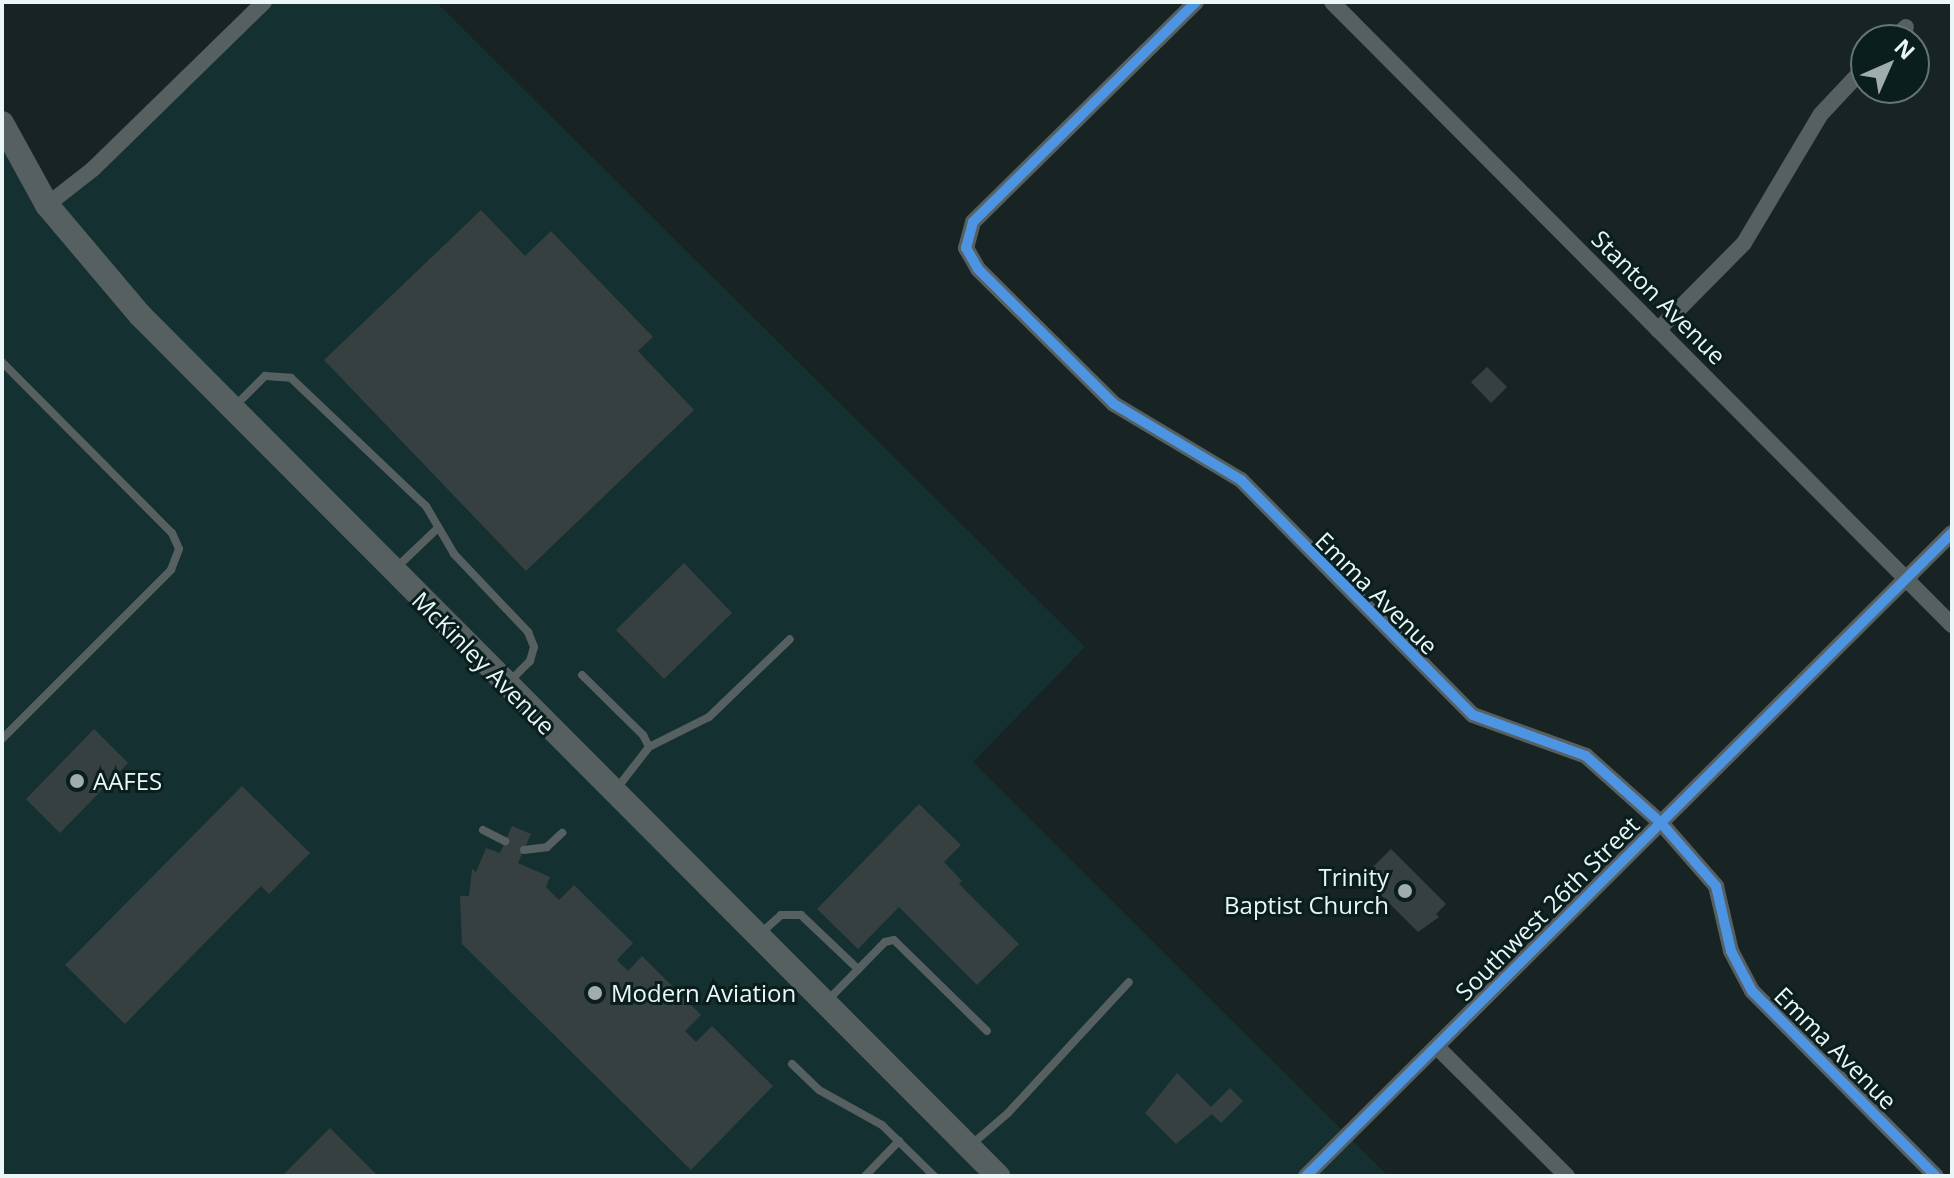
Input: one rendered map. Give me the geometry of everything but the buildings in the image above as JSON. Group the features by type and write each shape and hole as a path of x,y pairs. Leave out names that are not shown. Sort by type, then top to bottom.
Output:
{"main road":[{"name":"McKinley Avenue","path":"2,123 47,205 91,262 613,793 998,1176"}],"street":[{"path":"47,205 93,169 264,2"},
{"name":"Emma Avenue","path":"1196,2 973,222 966,248 978,269 1114,404 1241,480 1473,715 1586,756 1661,823 1716,886 1731,951 1752,991 1936,1176"},
{"name":"Stanton Avenue","path":"1332,2 1952,625"},
{"path":"1658,330 1744,243 1821,114 1850,83"},
{"name":"Southwest 26th Street","path":"1306,1176 1952,533"},
{"path":"1437,1047 1567,1176"}],"lane":[{"path":"2,362 172,533 179,549 171,570 2,739"},
{"path":"232,408 265,376 291,378 426,506 454,554 528,632 534,647 530,661 506,685"},
{"path":"393,571 438,528"},
{"path":"613,793 649,747 709,717 790,639"},
{"path":"582,675 643,735 649,747"},
{"path":"483,830 505,841"},
{"path":"524,850 547,847 562,833"},
{"path":"757,937 781,915 801,915 858,969"},
{"path":"825,1004 858,969 894,940 987,1031"},
{"path":"969,1147 1008,1113 1129,982"},
{"path":"792,1064 819,1090 863,1112 899,1141 934,1176"},
{"path":"865,1176 899,1141"}],"shaded area":[{"path":"264,2 436,2 1085,647 973,762 1388,1176 2,1176 2,123 46,205"}],"cycle path":[{"path":"1196,2 973,222 966,248 978,269 1114,404 1241,480 1473,715 1586,756 1661,823 1716,886 1731,951 1752,991 1936,1176"},
{"path":"1306,1176 1952,533"}],"place":[{"name":"AAFES","path":"77,781"},
{"name":"Trinity Baptist Church","path":"1405,891"},
{"name":"Modern Aviation","path":"595,993"}]}
